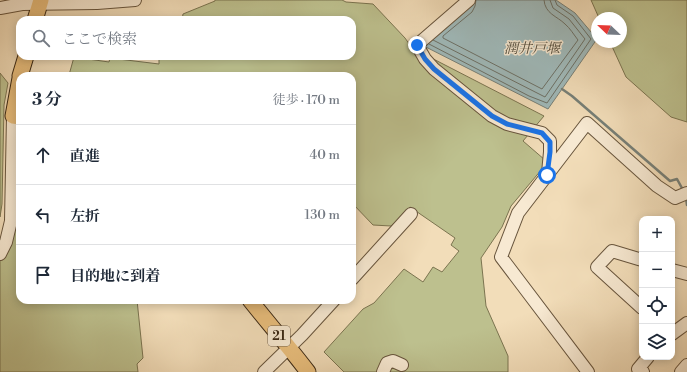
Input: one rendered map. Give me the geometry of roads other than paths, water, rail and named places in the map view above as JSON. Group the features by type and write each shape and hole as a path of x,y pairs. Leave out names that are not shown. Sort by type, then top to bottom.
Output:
{"main road":[{"path":"36,16 40,2"},
{"path":"21,72 25,60"},
{"path":"16,92 16,116"},
{"name":"21","path":"253,304 308,372"}],"street":[{"path":"0,8 40,2 135,0"},
{"path":"469,0 417,45 425,59 434,69 492,116 507,124 542,133 550,142 547,175"},
{"path":"0,254 6,242 11,221 16,116"},
{"path":"588,372 501,257 518,213 587,124 657,186 675,198 687,193"},
{"path":"356,275 411,214"},
{"path":"639,259 612,251 597,267 639,305"},
{"path":"675,271 687,274"},
{"path":"264,372 330,304"},
{"path":"675,332 687,323"},
{"path":"643,372 638,369 646,360"},
{"path":"383,372 387,363 393,361 402,365"},
{"path":"680,372 687,365"}],"water":[{"name":"潤井戸堰","path":"463,0 556,0 575,13 591,32 591,48 548,109 418,43"}],"waterway":[{"path":"562,89 670,181 677,179 683,190"},
{"path":"686,198 687,205"}]}
